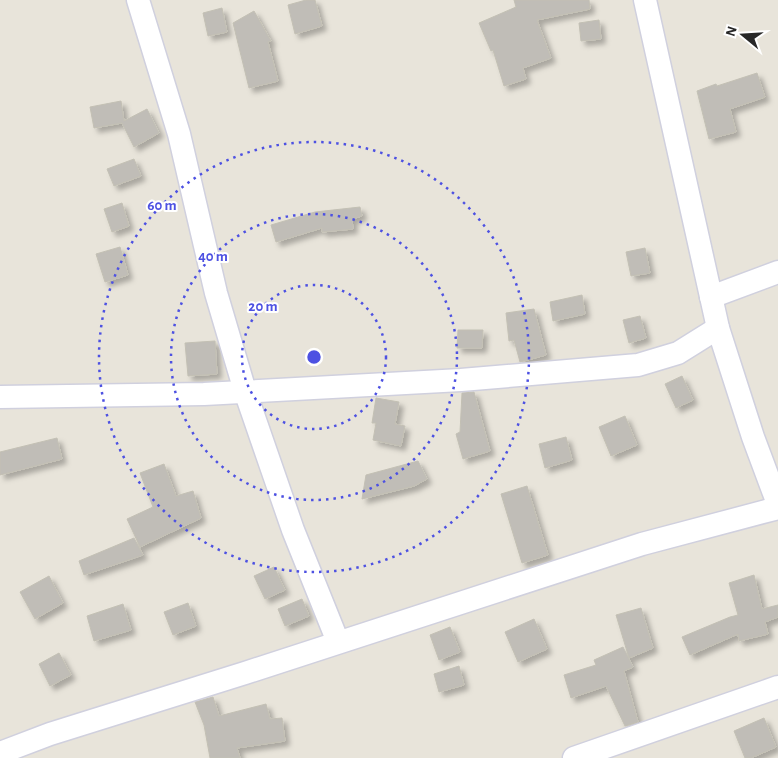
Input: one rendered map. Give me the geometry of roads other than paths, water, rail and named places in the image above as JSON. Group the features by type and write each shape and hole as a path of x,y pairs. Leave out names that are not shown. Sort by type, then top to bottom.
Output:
{"street":[{"path":"138,0 179,134 216,293 245,391 293,530 338,642"},
{"path":"0,753 50,734 642,544 778,506 753,437 718,328 645,0"},
{"path":"711,297 778,272"},
{"path":"0,397 245,391 461,380 638,365 678,354 718,328"},
{"path":"574,758 777,690"}]}
